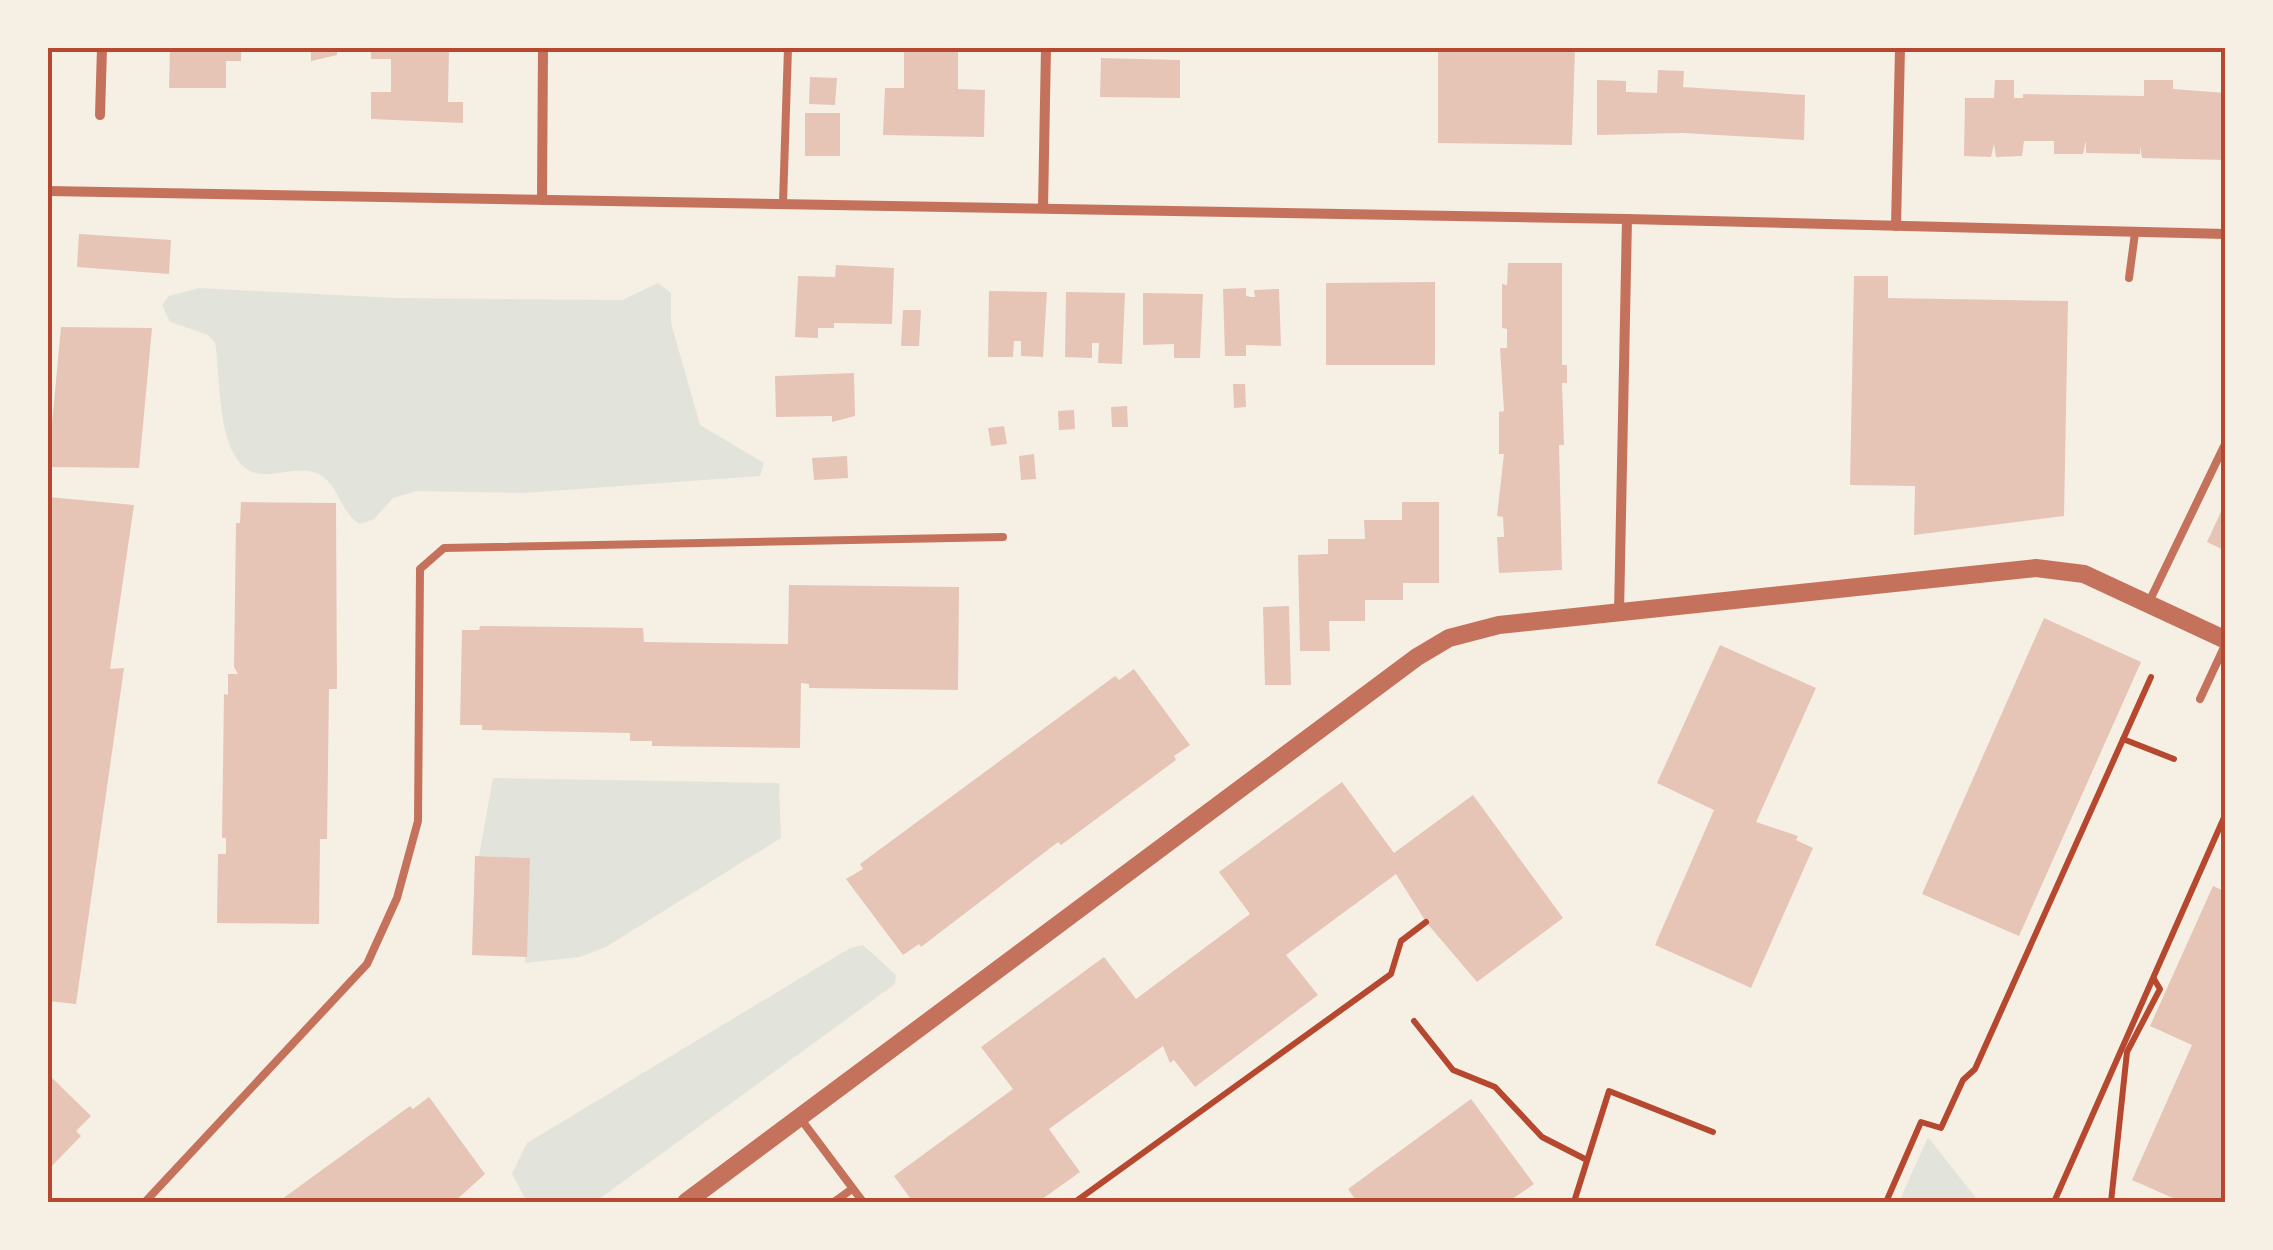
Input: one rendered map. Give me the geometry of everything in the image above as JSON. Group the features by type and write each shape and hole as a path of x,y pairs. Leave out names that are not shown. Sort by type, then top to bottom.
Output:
{"street":[{"path":"100,114 102,48"},
{"path":"542,200 543,48"},
{"path":"1044,208 1046,48"},
{"path":"1896,226 1900,48"},
{"path":"48,191 1627,218 2226,234"},
{"path":"1619,613 1627,218"},
{"path":"686,1202 1416,657 1474,630 2036,568 2084,574 2226,641"}],"lane":[{"path":"783,203 788,48"},
{"path":"2129,278 2135,232"},
{"path":"2148,604 2226,442"},
{"path":"145,1202 367,964 397,898 418,821 420,568 444,548 1003,537"},
{"path":"2200,699 2226,641"},
{"path":"800,1118 863,1202"},
{"path":"834,1202 852,1189"}],"path":[{"path":"1886,1202 1921,1122 1941,1128 1963,1080 1975,1069 2151,677"},
{"path":"2123,739 2174,760"},
{"path":"2054,1202 2226,812"},
{"path":"1074,1202 1391,974 1401,941 1426,922"},
{"path":"2111,1202 2127,1052 2160,989 2154,979"},
{"path":"1414,1020 1453,1070 1495,1087 1542,1137 1587,1160"},
{"path":"1574,1202 1609,1091 1713,1132"}],"shaded area":[{"path":"658,283 671,293 671,323 700,425 764,463 760,476 523,493 417,491 393,498 374,519 360,524 322,476 300,471 260,474 245,468 235,455 223,418 215,342 208,335 170,322 162,305 169,296 199,288 395,298 622,300"},
{"path":"493,778 779,783 781,838 606,947 580,957 525,963 530,858 479,856"},
{"path":"863,945 896,975 895,984 595,1202 527,1202 512,1174 527,1143 850,948"},
{"path":"1928,1137 1979,1202 1899,1202"}],"building":[{"path":"170,48 241,48 241,61 226,61 226,88 169,88"},
{"path":"311,48 337,48 337,55 311,61"},
{"path":"371,48 449,48 448,102 463,102 463,123 371,119 371,92 391,92 391,59 371,59"},
{"path":"904,48 958,48 958,89 985,90 984,137 883,135 885,88 904,88"},
{"path":"1438,48 1575,48 1572,145 1438,143"},
{"path":"1101,58 1180,60 1180,98 1100,97"},
{"path":"1658,70 1684,71 1683,87 1805,95 1804,140 1682,133 1597,135 1597,80 1626,81 1626,92 1657,93"},
{"path":"810,77 837,78 835,105 809,104"},
{"path":"1995,80 2014,80 2014,98 2023,98 2023,94 2144,96 2144,80 2173,80 2173,89 2226,93 2226,160 2142,158 2140,146 2140,154 2086,153 2086,141 2083,154 2054,154 2054,141 2024,141 2022,156 1996,157 1994,144 1991,157 1964,156 1965,98 1994,98"},
{"path":"805,113 840,113 840,156 805,156"},
{"path":"79,234 171,240 169,274 77,267"},
{"path":"1508,263 1562,263 1562,365 1567,365 1567,383 1562,383 1564,445 1559,445 1562,570 1499,573 1497,537 1504,537 1503,517 1497,516 1504,454 1499,454 1499,412 1504,411 1500,348 1507,348 1507,329 1502,328 1502,284 1507,285"},
{"path":"836,265 894,268 892,324 834,323 834,328 818,328 818,338 795,337 798,276 835,277"},
{"path":"1854,276 1888,276 1888,298 2068,301 2064,516 1914,535 1915,486 1850,485"},
{"path":"1435,282 1435,365 1326,365 1326,283"},
{"path":"1246,288 1246,296 1251,297 1255,297 1254,290 1279,289 1281,346 1246,345 1246,356 1225,356 1223,289"},
{"path":"989,291 1047,292 1043,357 1021,356 1021,341 1014,341 1013,357 988,357"},
{"path":"1066,292 1125,293 1122,364 1098,363 1099,343 1092,343 1092,358 1065,357"},
{"path":"1143,293 1203,294 1200,358 1174,358 1174,344 1143,345"},
{"path":"903,310 921,310 919,346 901,346"},
{"path":"61,327 152,328 139,468 48,467"},
{"path":"854,373 855,416 832,422 832,416 776,417 775,376"},
{"path":"1233,384 1245,384 1246,407 1234,408"},
{"path":"1127,406 1128,427 1112,427 1111,407"},
{"path":"1074,410 1075,429 1059,430 1058,411"},
{"path":"1004,426 1007,444 991,446 988,428"},
{"path":"1034,454 1036,479 1021,480 1019,456"},
{"path":"847,456 848,478 814,480 812,458"},
{"path":"48,497 134,505 110,669 124,668 76,1004 48,1001"},
{"path":"2226,501 2226,551 2207,542"},
{"path":"241,502 336,503 337,689 329,689 327,839 320,839 319,924 217,923 218,854 226,854 226,838 222,838 224,694 228,695 228,674 238,674 234,667 236,523 240,523"},
{"path":"1402,502 1439,502 1439,583 1403,583 1403,600 1365,600 1365,621 1329,621 1330,651 1300,651 1298,555 1328,554 1328,539 1365,539 1364,520 1402,520"},
{"path":"789,585 959,587 958,690 809,688 809,684 801,683 800,748 652,746 652,741 630,741 630,733 482,730 482,725 460,725 462,630 479,630 480,626 643,628 644,642 788,644"},
{"path":"1289,606 1291,685 1265,685 1263,607"},
{"path":"2044,618 2141,662 2019,936 1922,894"},
{"path":"1720,645 1816,688 1756,822 1798,836 1796,840 1813,848 1751,988 1655,945 1714,810 1657,783"},
{"path":"1134,669 1190,745 1174,756 1176,760 1061,845 1058,842 921,947 919,944 903,955 846,879 863,869 860,864 1115,676 1119,680"},
{"path":"1342,782 1394,853 1473,795 1563,918 1477,982 1426,922 1396,874 1286,955 1318,995 1195,1087 1174,1060 1170,1063 1163,1046 1049,1129 1080,1172 1038,1202 913,1202 894,1176 1013,1089 981,1047 1104,957 1136,999 1250,914 1219,872"},
{"path":"475,856 530,858 527,957 472,955"},
{"path":"2213,886 2226,892 2226,1202 2182,1202 2132,1180 2192,1045 2150,1026"},
{"path":"48,1074 91,1116 76,1131 81,1136 48,1170"},
{"path":"429,1097 485,1174 454,1202 278,1202 410,1106 413,1109"},
{"path":"1471,1099 1534,1184 1508,1202 1357,1202 1348,1189"}]}
